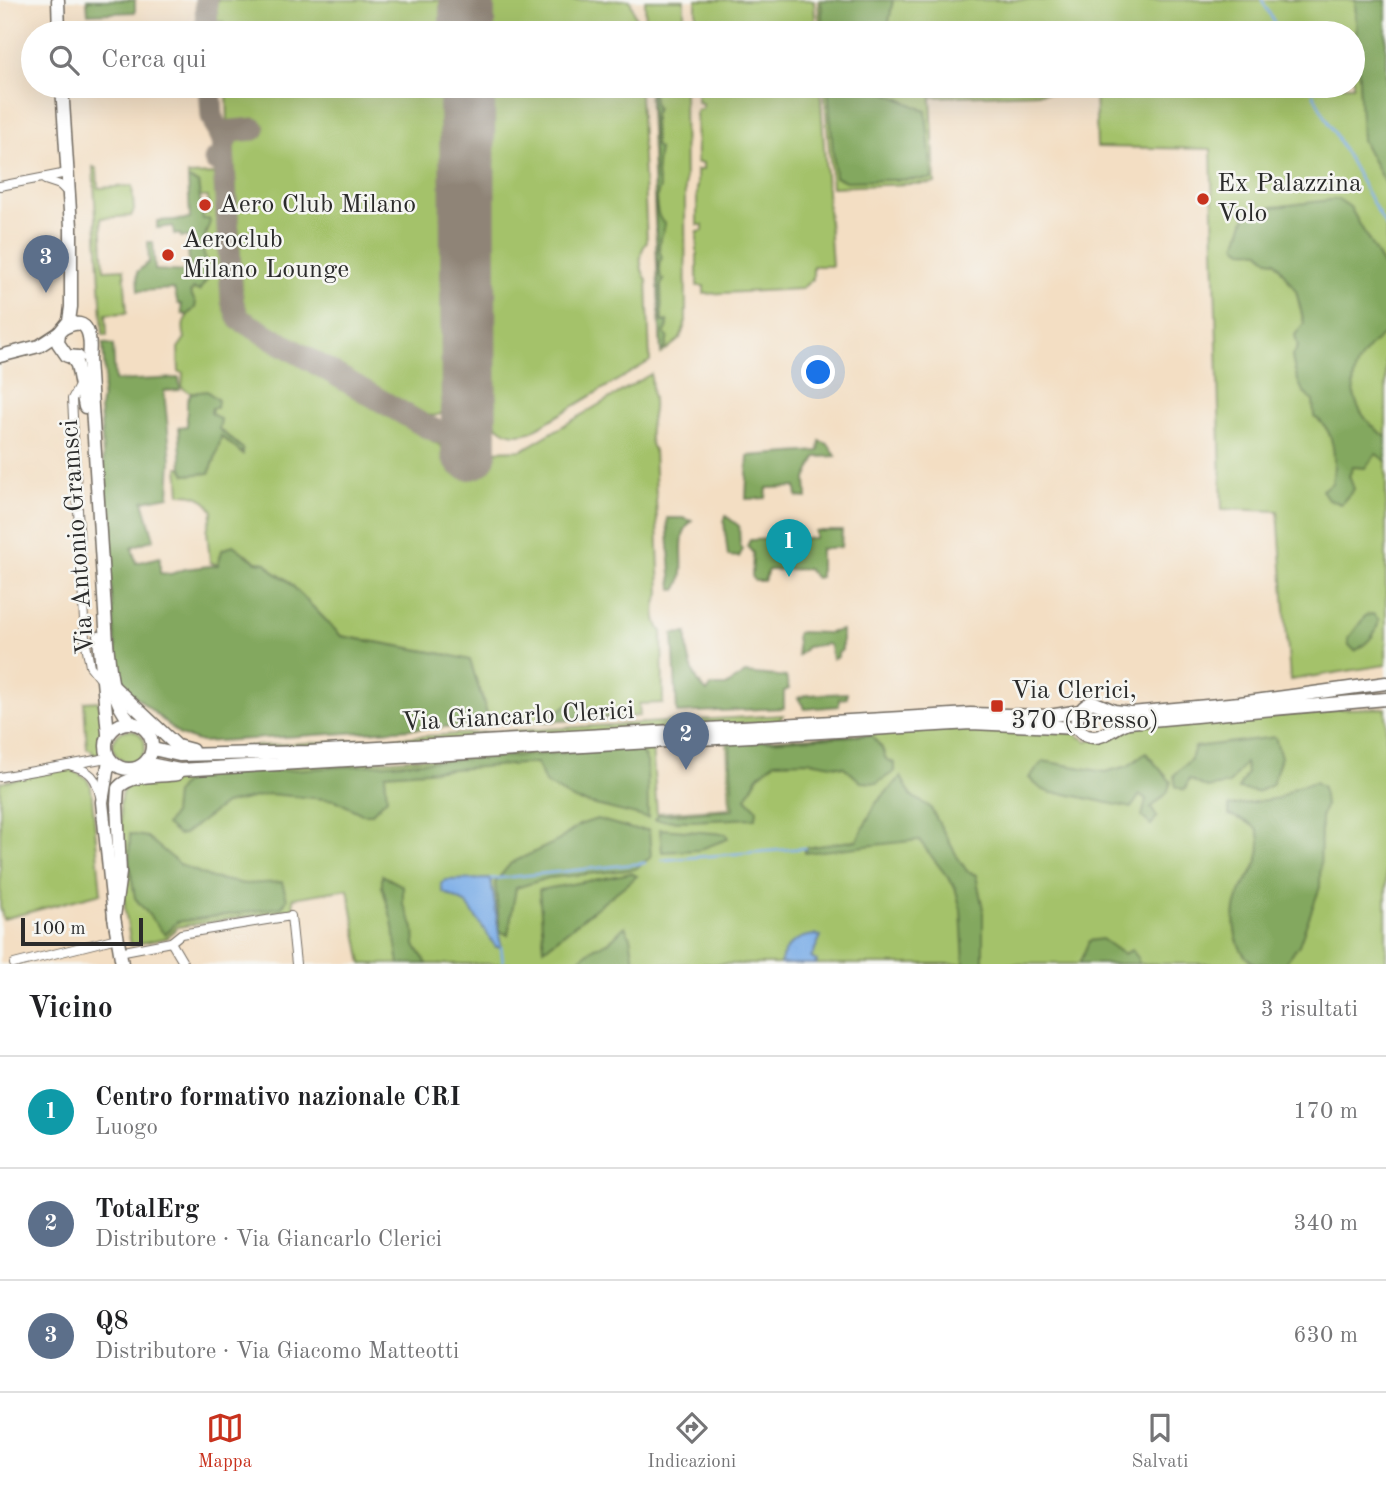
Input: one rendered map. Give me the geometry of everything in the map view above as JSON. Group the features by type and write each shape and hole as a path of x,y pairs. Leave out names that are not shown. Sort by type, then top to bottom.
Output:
{"street":[{"path":"58,0 59,21"},
{"path":"63,98 72,261 71,314 61,330 58,344 67,355"},
{"path":"0,186 67,173"},
{"path":"39,179 52,181 69,194"},
{"path":"39,346 67,355 84,354 90,345 89,333 80,322 72,261"},
{"path":"0,356 39,346 73,324 83,327"},
{"name":"Via Antonio Gramsci","path":"90,345 107,643 108,734"},
{"name":"Via Antonio Gramsci","path":"67,355 78,365 85,407 107,683 121,711 130,721"},
{"path":"1365,686 1386,676"},
{"name":"Via Giancarlo Clerici","path":"107,683 177,746 210,754"},
{"path":"1386,683 1240,703 1130,713 1114,711 1093,702 1080,711 1077,727 1089,736 1103,735 1129,722 1386,699"},
{"path":"1106,708 1110,715 1109,730"},
{"name":"Via Giancarlo Clerici","path":"153,749 179,755 309,752 958,715 1049,716 1080,711"},
{"path":"0,777 108,759 122,768 131,769 149,758 153,749 151,736 143,725 130,721 116,726 108,734 108,759 102,802"},
{"name":"Via Giancarlo Clerici","path":"141,765 179,770 959,724 1077,727"},
{"path":"69,765 87,770 97,780 121,958 171,942 181,934 291,916 296,964"},
{"name":"Via Giancarlo Clerici","path":"114,917 120,873 118,788 137,778 174,775 216,767"},
{"path":"104,830 112,781 122,768"},
{"path":"14,964 117,938"},
{"path":"171,942 184,964"}],"green space":[{"path":"87,0 135,0 135,12 88,14"},
{"path":"213,0 447,0 448,21 214,21"},
{"path":"486,0 630,0 637,21 486,21"},
{"path":"645,0 684,0 684,21 646,21"},
{"path":"696,0 814,0 815,21 696,21"},
{"path":"818,0 1386,0 1386,665 1290,680 1278,511 1222,509 1211,149 1097,147 1095,98 1365,98 1365,21 819,21"},
{"path":"821,0 893,0 889,21 822,21"},
{"path":"1355,0 1386,0 1386,186 1362,140 1360,98 1365,98 1365,21 1356,21"},
{"path":"227,98 448,98 449,401 443,413 435,416 421,414 255,319 243,309 232,129 228,129"},
{"path":"487,98 640,98 647,242 641,261 647,280 650,361 530,432 515,434 502,430 493,420 488,406"},
{"path":"650,98 684,98 686,321 680,339 661,354"},
{"path":"650,98 654,98 657,108 654,115 655,146 659,149 657,173 660,188 657,208 665,224 659,244 662,257 659,264 661,278 664,280 661,285 662,322 667,321 664,334 668,337 665,349 661,351"},
{"path":"697,98 821,98 832,266 813,266 813,279 801,289 704,294 704,286 697,286 697,232 703,231 703,225 697,225 697,170 703,170 703,163 697,163 696,110 702,109 702,103 697,102"},
{"path":"825,98 931,98 935,183 832,187"},
{"path":"829,98 898,98 926,111 932,179 846,181 835,177"},
{"path":"93,167 97,169 98,188 132,186 134,210 131,216 101,218 104,270 124,269 127,313 106,314 107,335 103,335"},
{"path":"216,174 224,307 230,321 244,333 452,452 522,450 651,374 653,406 650,435 654,450 660,594 655,613 662,632 663,703 639,704 640,716 490,724 480,689 449,655 341,636 286,579 275,573 266,563 256,562 247,554 218,565 210,562 207,530 213,511 199,497 180,494 178,467 182,467 186,475 209,473 220,435 242,454 243,449 219,429 211,413 207,392 191,393 182,388 183,373 179,372 178,348 185,338 184,322 195,308 190,293 206,264 202,247 208,231 201,214 209,213 208,197 200,197 198,183 188,179 188,175"},
{"path":"188,179 198,183 203,219 209,219 210,222 202,244 208,278 199,291 194,289 190,293 196,303 195,308 187,315 182,314 174,289 138,291 137,272 149,262 148,242 153,242 155,270 189,272 188,237 174,235 173,226 157,228 157,221 190,219"},
{"path":"1338,199 1350,207 1386,271 1386,333 1362,358 1353,385 1361,412 1386,437 1386,461 1376,454 1365,468 1353,467 1349,476 1354,489 1341,504 1328,499 1322,490 1332,483 1333,446 1327,429 1314,417 1313,401 1301,387 1293,363 1292,357 1298,347 1295,335 1304,323 1296,291 1275,261 1268,260 1260,251 1243,250 1236,245 1246,216 1257,209"},
{"path":"103,343 113,345 115,381 179,378 180,390 164,391 171,460 169,496 143,501 154,539 132,547 136,563 160,557 160,573 171,574 184,569 218,565 222,550 233,545 256,562 266,563 275,573 286,579 341,636 470,660 490,724 201,742 180,735 125,687 117,661 114,628 100,408 105,378"},
{"path":"207,391 218,400 217,408 212,408 211,413 221,420 219,429 243,449 243,454 221,436 209,473 185,475 179,427 187,426 187,401 191,393"},
{"path":"820,441 828,444 836,456 816,457 806,479 807,498 797,497 796,487 767,488 766,498 746,499 748,456 819,451"},
{"path":"726,516 739,526 740,546 743,549 739,557 728,556 724,522"},
{"path":"667,518 692,521 683,536 682,573 676,590 672,589"},
{"path":"815,531 842,531 841,547 820,549 820,577 816,578 807,569 768,570 764,581 755,581 752,576 753,553 747,546 750,540 815,538"},
{"path":"1373,614 1379,620 1376,630 1368,642 1355,651 1349,645 1348,639 1366,615"},
{"path":"842,630 842,650 838,657 832,659 830,646 827,644 807,647 798,656 796,634"},
{"path":"687,633 691,665 697,680 707,692 711,686 726,686 745,673 786,677 789,689 784,691 784,708 677,713 673,634"},
{"path":"847,693 847,698 839,699 839,706 805,709 798,698 807,695"},
{"path":"98,701 104,726 100,753 92,756 92,750 87,749 84,702"},
{"path":"569,703 586,704 591,718 611,718 543,722"},
{"path":"1386,708 1386,964 362,964 348,889 293,898 294,909 177,927 167,938 131,945 125,910 120,807 123,791 136,781 218,770 652,745 657,813 730,808 727,742 981,727 1073,733 1087,741 1130,725 1288,710"},
{"path":"783,715 779,721 307,750 240,749 240,747"},
{"path":"129,730 140,735 145,746 140,757 129,762 118,757 113,746 118,735"},
{"path":"871,735 882,748 886,759 894,763 894,772 877,783 861,782 844,767 809,761 775,762 759,775 746,798 757,809 756,818 655,820 658,815 733,810 730,743"},
{"path":"1275,737 1281,757 1272,785 1257,792 1238,789 1247,773 1245,763 1229,784 1207,788 1189,779 1185,790 1176,787 1174,775 1191,759 1195,747"},
{"path":"640,749 647,762 648,818 575,800 545,783 537,763 385,774 387,798 371,814 362,814 335,800 269,794 225,804 184,834 178,835 166,825 173,814 175,794 186,780 212,775"},
{"path":"1146,753 1171,782 1167,793 1151,808 1157,817 1151,825 1142,817 1146,799 1140,795 1131,808 1051,793 1041,789 1029,778 1043,761 1105,772 1128,766"},
{"path":"68,768 86,778 91,786 101,893 3,919 0,907 0,782"},
{"path":"901,777 912,796 930,807 967,871 976,875 983,909 983,964 964,964 961,910 955,887 919,840 805,853 805,848 857,840 876,803"},
{"path":"1315,782 1323,787 1325,806 1321,818 1320,887 1299,945 1284,964 1257,964 1249,960 1239,945 1234,915 1241,890 1257,861 1260,837 1251,824 1229,815 1229,806 1279,798 1294,788"},
{"path":"597,819 632,829 649,830 651,857 635,869 548,878 516,888 508,935 500,931 495,882 511,863 558,841 579,825"},
{"path":"660,829 726,834 728,839 698,850 662,852"},
{"path":"130,834 147,837 181,865 212,878 245,884 282,882 287,899 282,907 177,922 165,935 135,898 129,863"},
{"path":"631,873 637,876 544,949 539,890"},
{"path":"382,875 403,886 403,903 414,928 415,945 427,964 399,964"},
{"path":"625,926 634,960 645,962 643,964 563,964 578,960 595,947 608,943"},
{"path":"1102,939 1123,954 1132,950 1138,958 1138,964 1079,964 1089,941"}],"water":[{"path":"491,879 501,947 496,947 467,904 443,892 441,884 446,880"},
{"path":"821,936 811,958 817,961 816,964 780,964 792,943 802,937"}],"waterway":[{"path":"1262,0 1273,21"},
{"path":"1315,98 1386,227"},
{"path":"662,860 805,848"},
{"path":"491,879 645,863"},
{"path":"501,947 503,962"}],"taxiway":[{"path":"206,0 207,21"},
{"path":"211,98 212,116 223,144 224,165"},
{"path":"223,144 232,131 254,129"},
{"path":"215,160 224,165 232,301 239,319 425,426 445,434 469,435"}],"runway":[{"path":"467,0 467,21"},
{"path":"467,98 469,452"}],"place":[{"name":"Ex Palazzina Volo","path":"1203,199"},
{"name":"Aero Club Milano","path":"205,205"},
{"name":"Aeroclub Milano Lounge","path":"168,255"},
{"name":"Q8","path":"46,293"},
{"name":"Centro formativo nazionale CRI","path":"789,577"},
{"name":"Via Clerici, 370 (Bresso)","path":"997,706"},
{"name":"TotalErg","path":"686,770"}]}
